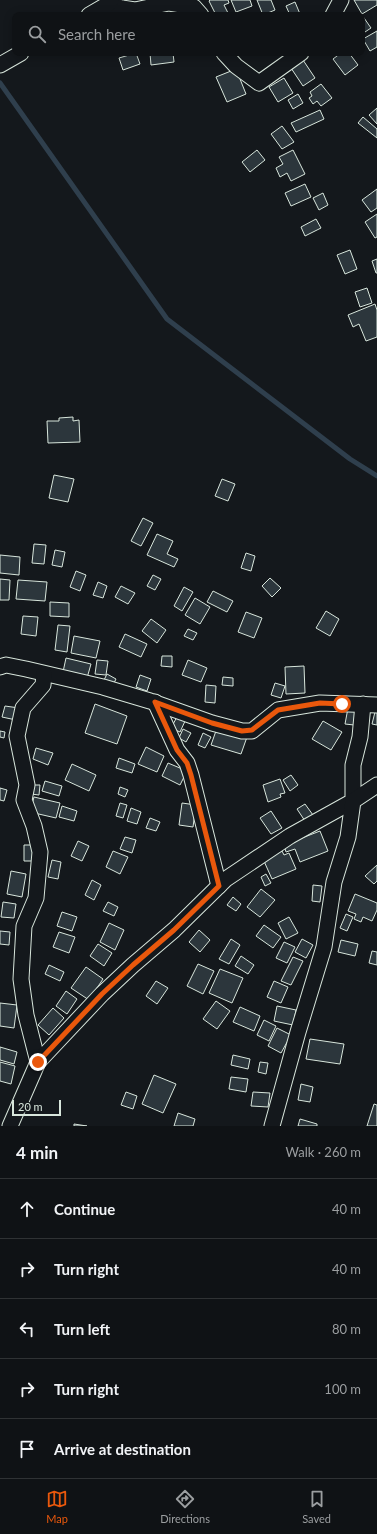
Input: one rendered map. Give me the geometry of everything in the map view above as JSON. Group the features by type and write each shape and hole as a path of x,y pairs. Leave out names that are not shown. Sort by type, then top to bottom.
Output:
{"street":[{"path":"335,12 342,0"},
{"path":"94,12 110,2 122,8 135,10 169,3 194,7 198,12"},
{"path":"3,63 16,56"},
{"path":"227,56 236,66 259,83 297,56"},
{"path":"0,667 6,665 26,668 44,674 103,688 155,702 212,723 242,731 252,730 278,710 320,703 370,705 353,765 353,801 348,837 334,882 324,946 272,1126"},
{"path":"38,1062 26,1015 21,979 24,926 36,898 40,852 34,826 24,800 27,785 17,736 23,708 43,685 44,674"},
{"path":"155,702 177,750 187,763 219,886"},
{"path":"10,1126 38,1062 113,984 174,930 226,879 284,840 353,801 377,784"}],"building":[{"path":"228,0 229,3 224,5 228,12 214,12 209,1"},
{"path":"231,0 250,0 252,6 236,12"},
{"path":"257,0 271,0 275,10 270,12 262,12"},
{"path":"354,0 377,0 377,5 365,12 361,12"},
{"path":"295,2 299,12 289,12 286,6"},
{"path":"365,19 371,28 365,32"},
{"path":"377,31 377,47 370,51 365,42 365,38"},
{"path":"126,56 137,56 140,64 123,70 119,58"},
{"path":"150,56 173,56 174,62 151,65"},
{"path":"337,56 351,56 358,65 345,75 333,59"},
{"path":"303,60 315,78 303,86 291,68"},
{"path":"236,69 246,94 227,102 216,77"},
{"path":"284,78 293,93 278,102 269,87"},
{"path":"321,84 332,98 321,106 317,101 313,104 309,98 312,96 310,92"},
{"path":"298,94 303,103 293,109 288,100"},
{"path":"377,108 377,124 369,115"},
{"path":"320,110 324,119 296,132 291,123"},
{"path":"363,117 377,129 377,138 358,123"},
{"path":"282,126 294,142 282,149 271,134"},
{"path":"257,150 265,160 250,172 242,162"},
{"path":"293,150 305,174 291,181 287,173 280,177 276,168 283,164 279,157"},
{"path":"305,184 311,197 291,206 285,193"},
{"path":"377,189 377,208 371,212 362,200"},
{"path":"323,193 328,205 319,210 313,198"},
{"path":"377,214 377,237 375,238 365,222"},
{"path":"316,219 321,228 305,236 301,227"},
{"path":"350,250 357,269 345,274 337,255"},
{"path":"377,259 377,273 376,273 372,261"},
{"path":"367,288 372,303 360,307 355,292"},
{"path":"375,304 377,310 377,337 366,341 359,324 353,327 348,315"},
{"path":"73,417 73,421 79,420 80,442 48,443 47,421 59,421 59,418"},
{"path":"54,475 74,479 68,502 49,498"},
{"path":"222,479 235,484 228,501 215,496"},
{"path":"143,518 153,523 141,546 131,541"},
{"path":"157,534 173,541 167,554 178,559 174,567 147,555"},
{"path":"34,544 46,545 44,564 32,563"},
{"path":"55,550 65,552 62,567 52,565"},
{"path":"246,553 255,556 251,571 241,568"},
{"path":"0,555 20,557 19,575 0,573"},
{"path":"76,571 86,575 80,591 70,587"},
{"path":"153,575 161,579 155,590 147,586"},
{"path":"270,578 281,588 272,597 262,586"},
{"path":"0,579 10,580 9,600 0,600"},
{"path":"18,580 47,582 45,601 16,599"},
{"path":"98,582 107,586 103,598 93,595"},
{"path":"121,586 135,593 128,604 115,597"},
{"path":"184,587 193,592 182,611 174,606"},
{"path":"213,591 233,601 227,612 207,602"},
{"path":"195,598 210,607 200,624 185,615"},
{"path":"50,602 69,603 69,617 50,616"},
{"path":"326,611 339,619 330,636 316,628"},
{"path":"246,612 262,618 254,638 238,632"},
{"path":"23,616 38,617 36,636 21,634"},
{"path":"151,619 166,630 157,643 142,631"},
{"path":"58,625 70,626 67,652 55,650"},
{"path":"188,629 197,633 193,640 184,636"},
{"path":"125,634 147,644 141,657 119,647"},
{"path":"74,636 100,641 96,658 71,653"},
{"path":"162,656 172,656 172,667 161,666"},
{"path":"66,658 91,664 87,678 63,672"},
{"path":"97,660 108,661 106,675 95,674"},
{"path":"188,660 207,668 201,682 182,675"},
{"path":"304,666 305,693 286,694 285,667"},
{"path":"107,674 116,679 113,685 104,680"},
{"path":"140,675 151,679 147,691 136,687"},
{"path":"223,677 233,678 233,686 222,685"},
{"path":"275,683 285,686 281,698 271,695"},
{"path":"206,685 216,686 215,703 205,702"},
{"path":"95,704 127,716 117,744 85,733"},
{"path":"5,706 19,708 16,720 2,717"},
{"path":"348,708 356,710 354,725 345,724"},
{"path":"375,712 377,712 377,725 372,724"},
{"path":"178,715 186,719 180,732 171,728"},
{"path":"323,721 342,732 331,750 312,739"},
{"path":"217,728 247,737 241,754 211,745"},
{"path":"183,729 191,733 186,742 179,738"},
{"path":"0,731 5,732 4,738 0,737"},
{"path":"203,733 211,737 205,748 198,745"},
{"path":"146,747 164,756 157,772 138,764"},
{"path":"36,748 53,753 48,765 33,759"},
{"path":"119,758 135,764 132,773 116,768"},
{"path":"168,763 187,771 180,785 162,776"},
{"path":"72,764 96,775 89,791 65,780"},
{"path":"291,775 298,785 290,791 283,780"},
{"path":"280,779 285,793 280,794 281,797 268,802 263,785"},
{"path":"45,781 62,786 59,796 42,791"},
{"path":"32,785 40,785 39,795 31,794"},
{"path":"120,787 128,790 125,797 118,794"},
{"path":"0,788 7,790 4,801 0,800"},
{"path":"34,797 60,803 56,818 30,812"},
{"path":"120,803 127,805 123,818 116,816"},
{"path":"182,803 196,805 193,827 179,825"},
{"path":"305,804 313,815 305,821 297,809"},
{"path":"62,806 77,811 74,821 59,817"},
{"path":"131,808 141,812 137,824 127,821"},
{"path":"271,811 282,828 271,834 260,818"},
{"path":"150,818 160,822 156,831 146,828"},
{"path":"320,831 328,851 300,862 295,849 286,852 284,845"},
{"path":"125,837 136,840 132,853 120,849"},
{"path":"78,841 89,846 82,861 71,856"},
{"path":"24,845 35,845 34,861 24,861"},
{"path":"113,851 128,857 120,874 106,867"},
{"path":"282,851 284,855 289,853 296,869 272,879 263,859"},
{"path":"52,860 61,862 58,879 48,877"},
{"path":"377,865 377,881 374,884 365,876"},
{"path":"11,871 26,874 22,897 7,894"},
{"path":"266,874 271,883 265,886 261,877"},
{"path":"92,880 101,885 94,900 85,895"},
{"path":"313,885 322,886 320,902 312,901"},
{"path":"261,889 275,900 260,917 247,907"},
{"path":"355,894 377,903 377,910 372,921 363,917 361,922 354,919 356,914 348,911"},
{"path":"233,897 241,904 236,911 227,905"},
{"path":"3,902 16,904 14,918 1,917"},
{"path":"108,902 118,907 114,916 103,911"},
{"path":"62,912 77,917 72,931 57,926"},
{"path":"346,914 353,917 347,931 340,928"},
{"path":"289,917 298,933 286,939 278,923"},
{"path":"109,923 124,930 115,950 100,942"},
{"path":"264,925 281,937 273,948 256,936"},
{"path":"199,930 210,940 200,952 189,942"},
{"path":"0,931 10,932 9,945 0,944"},
{"path":"59,932 75,937 69,953 53,947"},
{"path":"231,939 240,945 229,964 219,959"},
{"path":"302,939 313,945 306,958 295,952"},
{"path":"341,940 358,944 355,956 338,952"},
{"path":"284,942 295,947 287,963 276,958"},
{"path":"98,944 112,953 104,966 90,956"},
{"path":"372,951 377,952 377,965 369,963"},
{"path":"241,956 254,965 248,974 235,966"},
{"path":"293,957 303,961 291,985 281,981"},
{"path":"198,964 214,971 203,994 187,986"},
{"path":"49,965 64,972 60,981 45,974"},
{"path":"86,967 103,979 89,1000 71,988"},
{"path":"220,969 243,978 232,1003 209,993"},
{"path":"156,981 168,988 157,1004 146,996"},
{"path":"274,981 288,987 281,1003 267,997"},
{"path":"66,991 77,999 67,1014 56,1006"},
{"path":"216,1001 230,1011 217,1029 203,1019"},
{"path":"0,1003 17,1005 14,1028 0,1026"},
{"path":"277,1006 296,1010 293,1025 274,1021"},
{"path":"240,1007 260,1016 254,1031 233,1022"},
{"path":"53,1008 64,1018 49,1035 38,1025"},
{"path":"264,1020 276,1026 269,1041 257,1035"},
{"path":"277,1028 291,1035 281,1053 268,1046"},
{"path":"310,1039 344,1044 340,1064 306,1059"},
{"path":"0,1047 17,1052 14,1064 0,1060"},
{"path":"233,1055 250,1059 248,1069 231,1065"},
{"path":"0,1062 15,1066 11,1084 0,1081"},
{"path":"260,1062 268,1063 266,1074 258,1072"},
{"path":"154,1075 176,1084 163,1113 142,1104"},
{"path":"231,1077 248,1079 246,1092 229,1089"},
{"path":"301,1084 313,1087 310,1102 298,1100"},
{"path":"126,1092 137,1096 133,1109 121,1105"},
{"path":"253,1092 270,1093 268,1107 251,1106"},
{"path":"374,1104 377,1105 377,1126 367,1126"},
{"path":"178,1113 195,1119 193,1126 174,1126"},
{"path":"300,1119 317,1124 317,1126 298,1126"},
{"path":"74,1124 87,1126 74,1126"}],"waterway":[{"path":"0,83 167,319 350,459 377,476"}],"route":[{"path":"38,1062 68,1032 102,994 174,930 219,886 197,795 187,763 177,750 155,702 212,723 242,731 252,730 278,710 320,703 342,704"}]}
